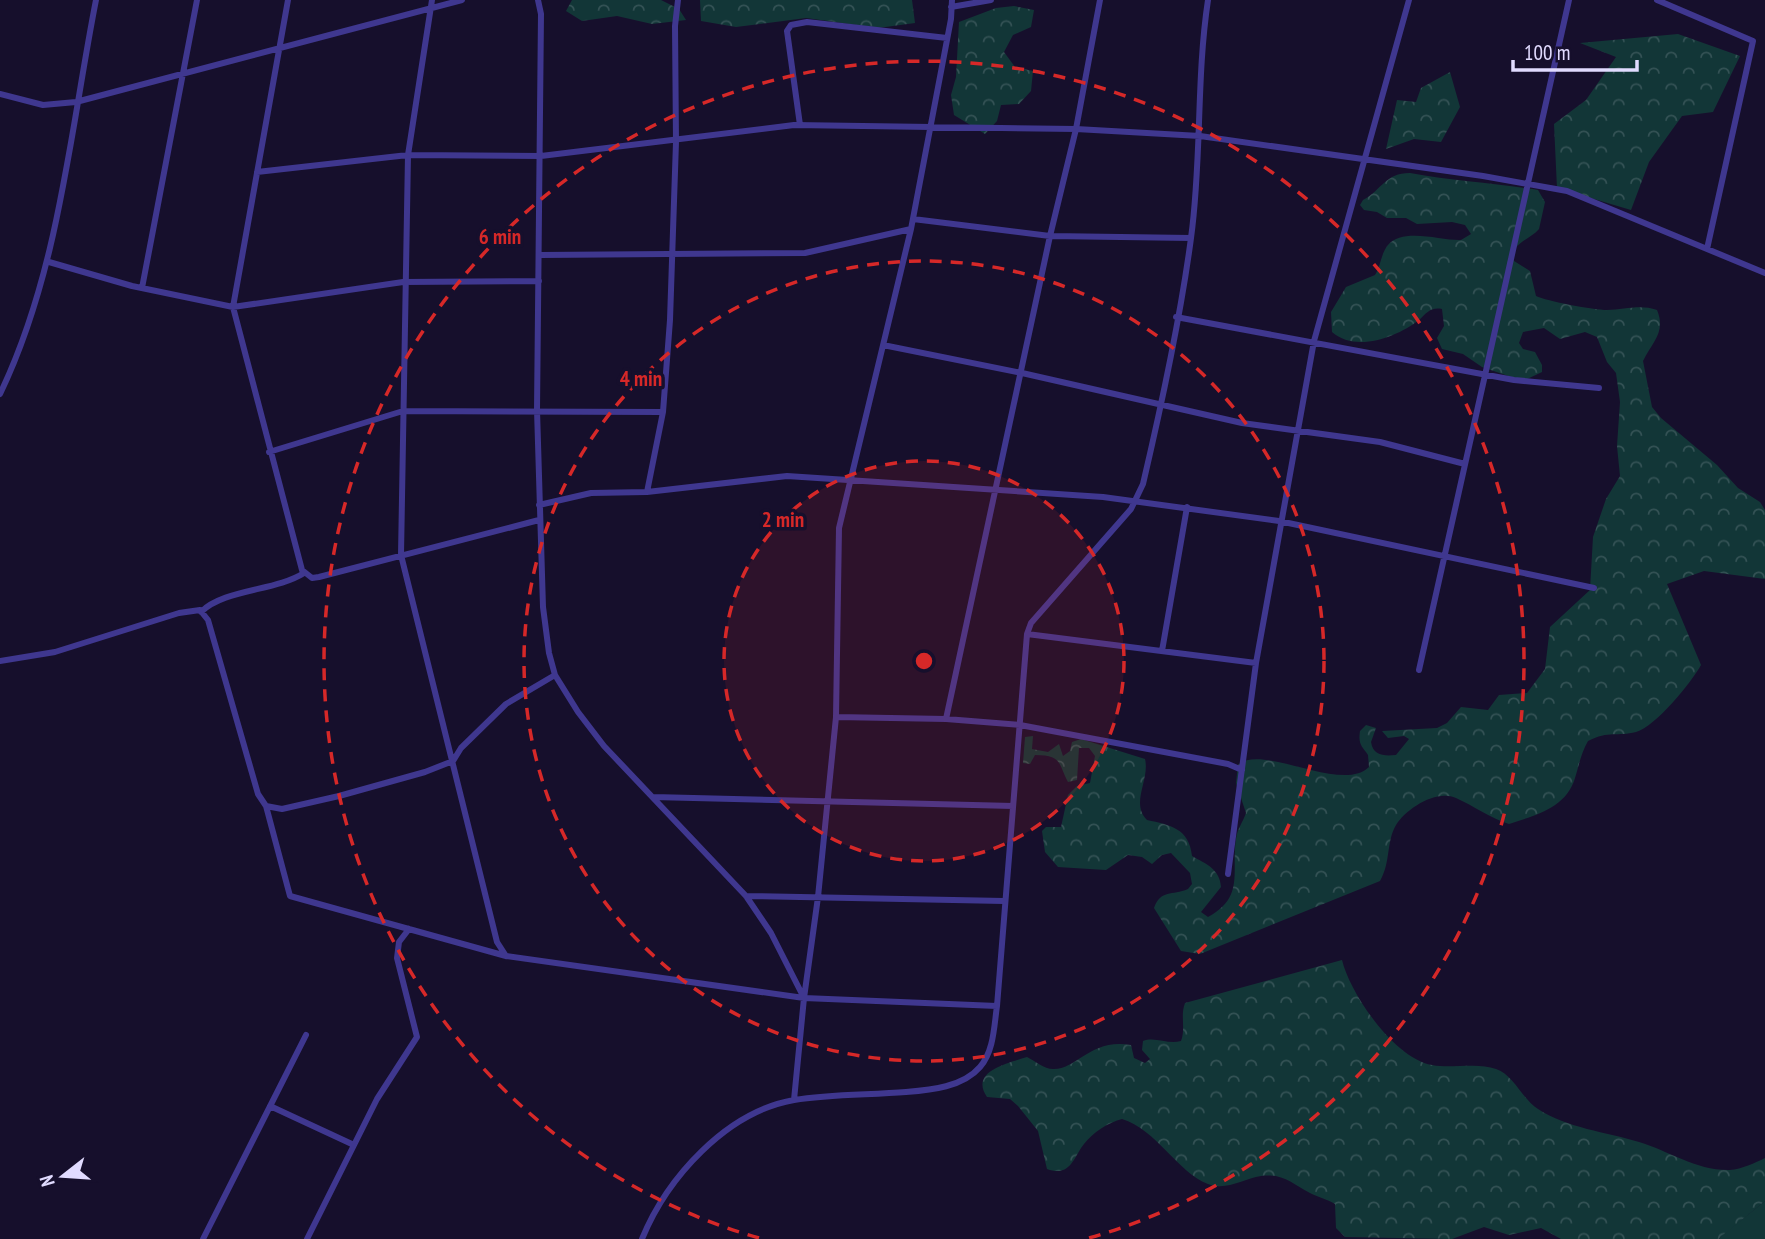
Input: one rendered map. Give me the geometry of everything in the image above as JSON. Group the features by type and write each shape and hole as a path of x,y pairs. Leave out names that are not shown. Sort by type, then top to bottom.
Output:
{"street":[{"path":"0,394 13,368 49,262 96,0"},
{"path":"142,288 197,0"},
{"path":"288,0 233,307 269,452 304,573 312,578 319,577 539,520"},
{"path":"432,0 408,156 403,282 401,555 497,942 506,956"},
{"path":"0,94 43,105 76,102 278,51 462,0"},
{"path":"538,0 541,13 541,156 537,410 543,607 549,653 555,675 578,712 746,896 771,933 804,998"},
{"path":"647,492 663,412 670,320 670,256 676,142 675,26 678,0"},
{"path":"794,1100 836,717 838,555 848,480 911,229 952,3 991,0"},
{"path":"946,719 1050,236 1076,129 1100,0"},
{"path":"642,1239 662,1196 699,1156 737,1124 794,1100 936,1089 964,1079 980,1067 991,1048 997,1006 1027,634 1031,623 1138,500 1161,405 1191,238 1200,136 1200,54 1208,0"},
{"path":"1228,874 1256,663 1279,521 1314,341 1367,159 1409,0"},
{"path":"1419,670 1569,0"},
{"path":"1657,0 1753,41 1707,249"},
{"path":"800,125 787,31 791,25 807,22 947,38"},
{"path":"257,172 408,156 541,156 676,142 800,125 1076,129 1200,136 1528,183 1567,191 1765,273"},
{"path":"913,219 1050,236 1191,238"},
{"path":"540,255 805,253 911,229"},
{"path":"49,262 142,288 233,307 403,282 539,281"},
{"path":"1176,317 1485,375 1599,388"},
{"path":"883,345 1022,373 1242,423 1380,442 1465,464"},
{"path":"269,452 403,411 663,412"},
{"path":"539,505 591,493 647,492 787,476 1138,500 1279,521 1594,588"},
{"path":"1162,651 1187,507"},
{"path":"0,661 55,652 179,613 201,612 212,604 285,582 304,573"},
{"path":"201,612 208,621 258,794 266,806 290,896 506,956 804,998 997,1006"},
{"path":"1027,634 1256,663"},
{"path":"266,806 282,809 339,796 425,772 453,761 461,748 506,704 555,675"},
{"path":"836,717 946,719 1020,725 1228,764 1241,770"},
{"path":"653,797 1013,806"},
{"path":"746,896 1004,901"},
{"path":"307,1239 377,1100 416,1037 397,958 399,942 409,929"},
{"path":"203,1239 306,1035"},
{"path":"270,1106 354,1145"}],"green space":[{"path":"572,0 661,0 679,9 686,20 652,24 617,16 582,21 566,11"},
{"path":"700,0 912,0 915,23 878,28 806,18 736,27 701,21"},
{"path":"1014,6 1034,10 1031,27 1013,35 1004,52 1015,67 1033,71 1031,91 1019,104 1001,105 997,121 985,134 954,115 951,95 956,77 959,22 996,8"},
{"path":"1678,34 1740,56 1713,112 1682,116 1649,162 1631,210 1557,188 1554,124 1586,100 1616,57 1580,43"},
{"path":"1450,72 1460,107 1441,142 1414,139 1386,149 1397,100 1416,102 1421,88"},
{"path":"1410,173 1538,190 1545,202 1539,229 1518,246 1514,255 1514,261 1530,271 1536,296 1601,310 1638,307 1657,310 1659,331 1643,361 1652,407 1661,418 1717,465 1738,488 1760,502 1765,510 1765,579 1704,571 1667,584 1701,665 1672,703 1653,722 1636,732 1607,735 1588,741 1571,788 1565,797 1549,809 1509,824 1456,798 1431,798 1414,807 1396,825 1380,881 1200,954 1181,951 1154,908 1164,895 1188,889 1192,884 1190,873 1171,853 1162,855 1152,864 1142,857 1128,855 1106,870 1058,867 1045,852 1042,831 1046,827 1061,827 1068,795 1077,786 1090,783 1095,756 1089,748 1079,748 1077,780 1068,782 1055,759 1035,755 1030,764 1023,763 1025,737 1033,736 1032,749 1048,752 1059,744 1063,756 1070,751 1072,742 1081,739 1145,759 1140,799 1142,813 1147,820 1171,826 1183,834 1192,856 1211,868 1220,881 1221,887 1201,912 1208,917 1227,901 1234,883 1237,835 1246,813 1236,783 1238,765 1249,760 1265,760 1341,775 1357,774 1369,767 1368,755 1360,739 1360,731 1366,725 1376,728 1371,742 1377,753 1396,755 1409,739 1404,736 1388,738 1382,731 1437,728 1447,723 1461,707 1488,710 1499,695 1527,693 1545,669 1550,627 1590,590 1593,537 1606,499 1620,476 1617,446 1620,402 1616,373 1607,362 1597,337 1585,332 1560,339 1544,328 1523,332 1519,343 1523,349 1535,352 1542,365 1542,372 1523,381 1482,367 1463,354 1442,349 1437,338 1444,326 1442,309 1432,310 1400,332 1376,340 1353,341 1332,332 1331,312 1346,287 1375,275 1386,248 1395,240 1423,236 1461,240 1471,234 1465,225 1452,222 1417,224 1406,218 1387,218 1377,212 1364,210 1360,205 1389,179"},
{"path":"1342,960 1354,990 1376,1023 1403,1051 1418,1060 1440,1066 1481,1066 1496,1069 1508,1076 1532,1105 1561,1121 1639,1142 1706,1167 1730,1170 1765,1158 1765,1201 1719,1239 1561,1239 1541,1228 1509,1235 1484,1227 1452,1239 1345,1237 1336,1228 1335,1204 1332,1202 1276,1176 1261,1176 1221,1186 1208,1184 1186,1170 1145,1132 1122,1119 1106,1125 1091,1136 1067,1168 1062,1171 1047,1169 1038,1131 1010,1099 987,1097 983,1088 987,1074 1002,1065 1027,1057 1046,1068 1062,1068 1095,1050 1117,1044 1131,1045 1134,1058 1145,1063 1150,1059 1142,1050 1143,1041 1181,1041 1185,1003"},
{"path":"1765,1201 1765,1239 1719,1239 1724,1234"}]}
